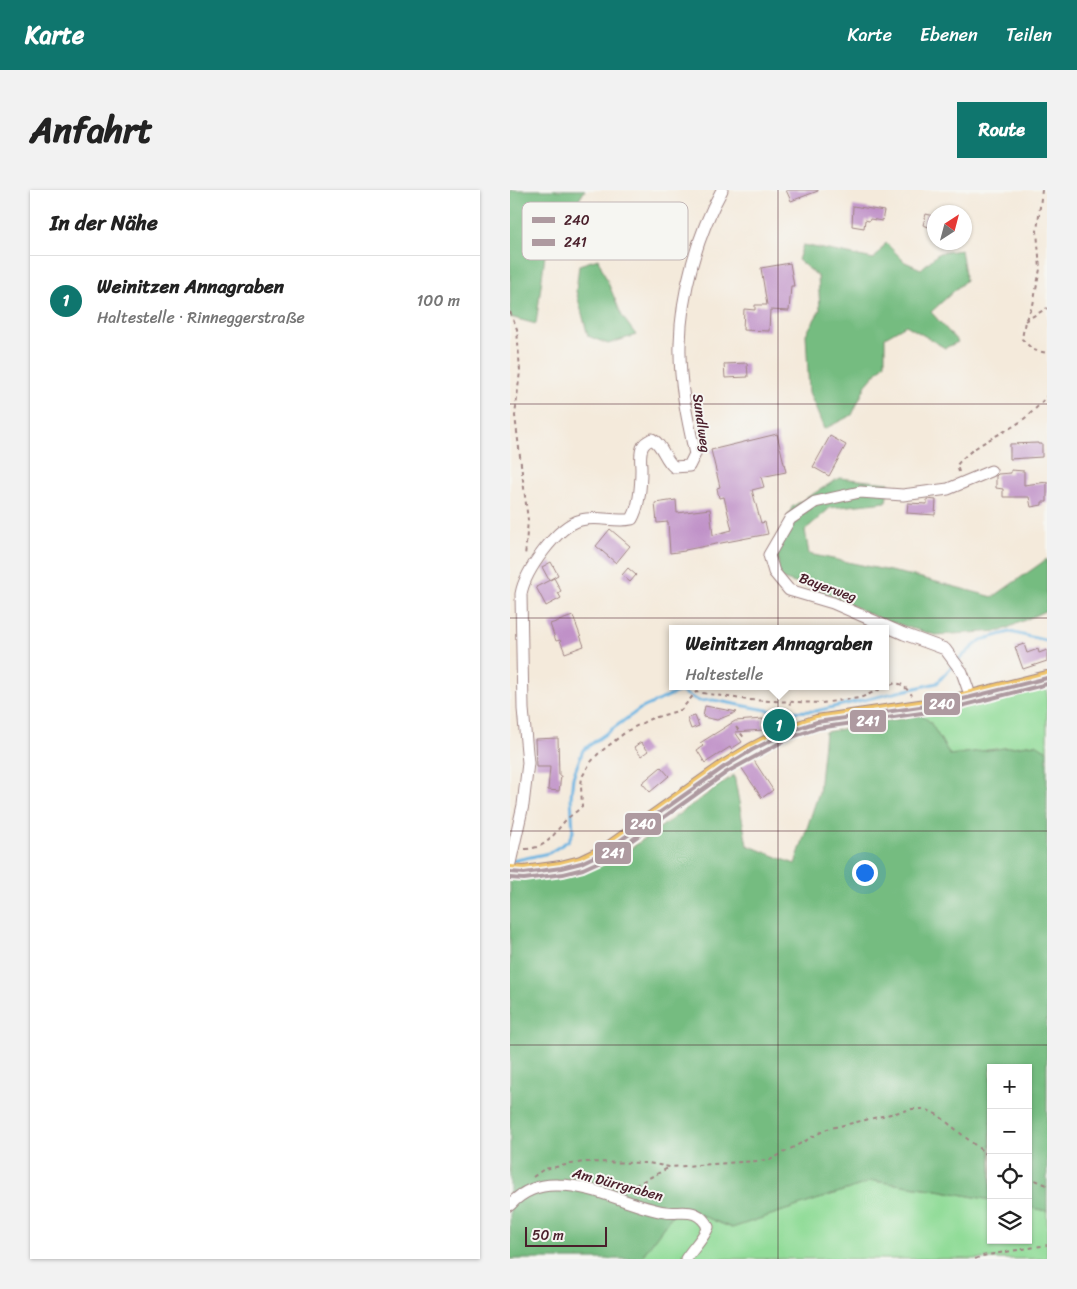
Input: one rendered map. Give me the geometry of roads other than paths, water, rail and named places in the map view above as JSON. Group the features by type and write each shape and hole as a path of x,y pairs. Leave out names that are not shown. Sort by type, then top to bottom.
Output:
{"main road":[{"path":"510,872 524,873 561,868 581,863 604,852 752,750 783,733 817,722 948,703 1047,678"}],"street":[{"name":"Sundlweg","path":"511,855 524,805 528,763 523,709 521,594 523,583 540,557 564,530 580,520 602,518 624,521 632,519 636,511 641,479 642,446 646,441 652,439 658,442 668,463 674,467 689,466 693,460 695,454 685,411 680,368 682,314 697,247 722,190"},
{"name":"Bayerweg","path":"883,625 833,603 789,590 774,572 769,555 790,519 814,502 860,492 903,495 948,489 991,471"},
{"name":"Bayerweg","path":"889,627 945,649 965,678 968,690"},
{"name":"Am Dürrgraben","path":"510,1205 530,1190 541,1186 558,1185 576,1187 645,1209 668,1213 684,1212 695,1214 705,1221 708,1227 703,1238 686,1259"}],"waterway":[{"path":"957,661 981,640 1010,632 1047,641"},
{"path":"512,861 549,853 568,841 573,832 571,797 573,777 583,750 640,709 680,691 699,701 713,700 778,712 816,711 937,683 953,665"}],"place":[{"name":"Weinitzen Annagraben","path":"779,725"}]}
